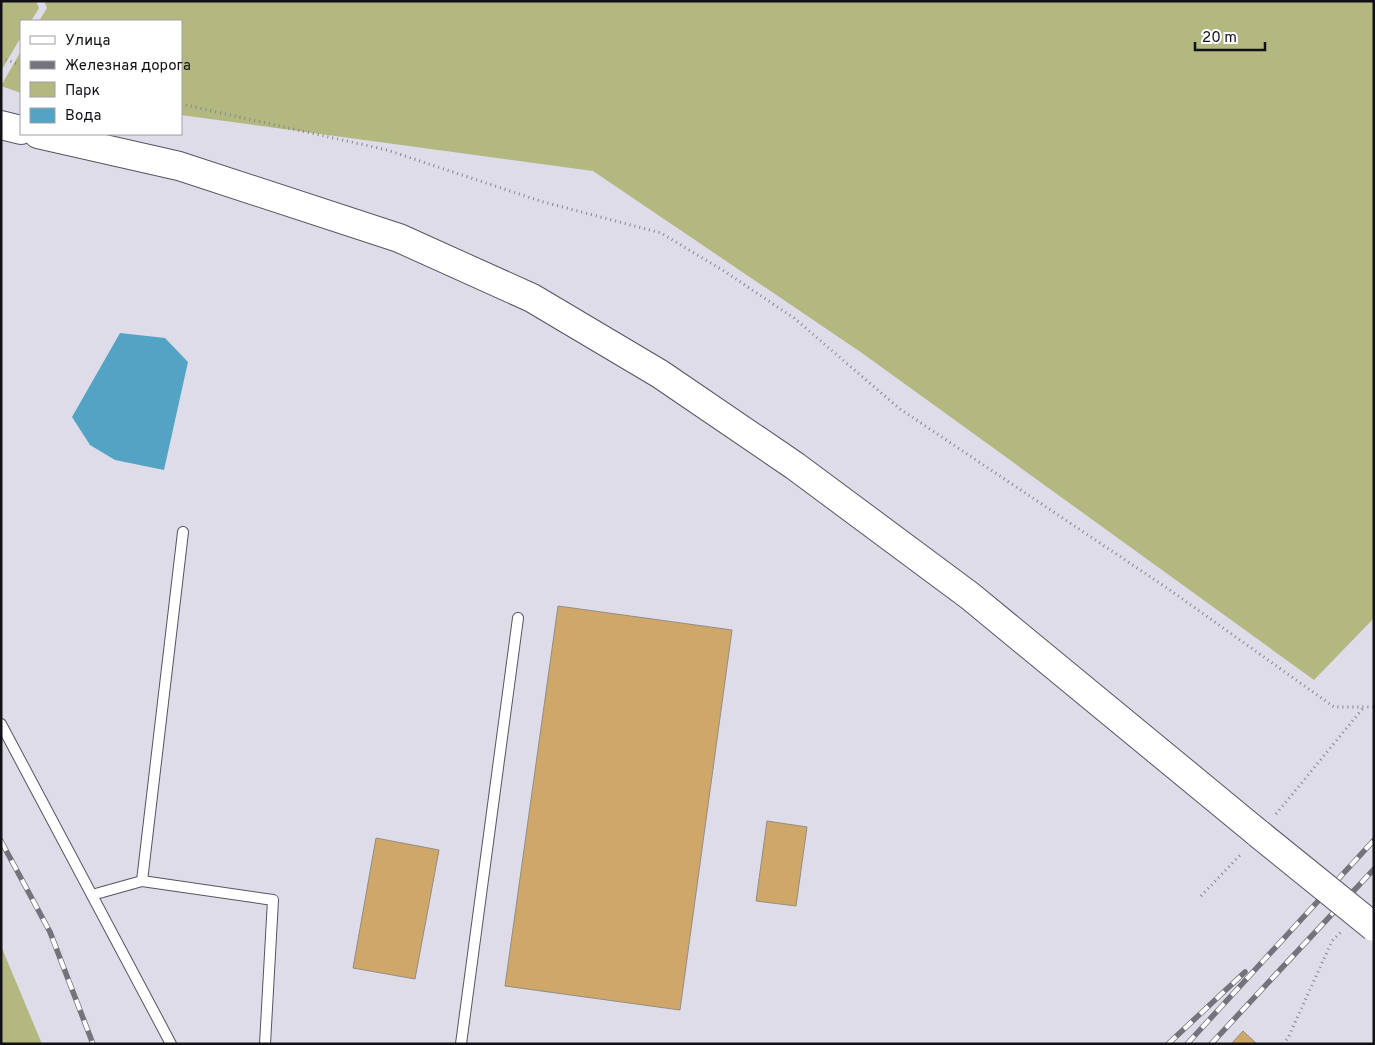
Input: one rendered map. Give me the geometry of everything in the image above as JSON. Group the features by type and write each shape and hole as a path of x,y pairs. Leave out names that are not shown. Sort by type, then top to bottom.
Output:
{"main road":[{"path":"1,125 20,130"},
{"path":"42,135 179,166 399,238 532,298 660,374 795,466 970,596 1374,926"}],"lane":[{"path":"142,881 183,532"},
{"path":"461,1044 518,618"},
{"path":"1,724 171,1044"},
{"path":"92,895 142,881 273,900 265,1044"}],"path":[{"path":"1,58 20,65"},
{"path":"182,104 386,150 540,201 660,232 724,271 794,318 900,409 1166,588 1334,707 1374,708"},
{"path":"1201,896 1259,834 1327,755 1364,707"},
{"path":"1283,1044 1288,1038 1332,941 1346,928"}],"green space":[{"path":"1,1 36,1 39,8 32,20 20,20 20,39 1,71"},
{"path":"44,1 1374,1 1374,618 1314,680 862,353 593,171 182,115 182,20 40,20 47,8"},
{"path":"20,53 20,93 1,86"},
{"path":"1,946 42,1044 1,1044"}],"water":[{"path":"120,333 165,338 188,362 164,470 115,460 90,445 72,417"}],"building":[{"path":"558,606 732,630 680,1010 505,986"},
{"path":"767,821 807,827 796,906 756,901"},
{"path":"376,838 439,850 415,979 353,968"},
{"path":"1243,1031 1257,1044 1231,1044"}],"railway":[{"path":"1187,1044 1374,840"},
{"path":"1,841 50,932 93,1044"},
{"path":"1211,1044 1374,869"},
{"path":"1168,1044 1245,972"}]}
